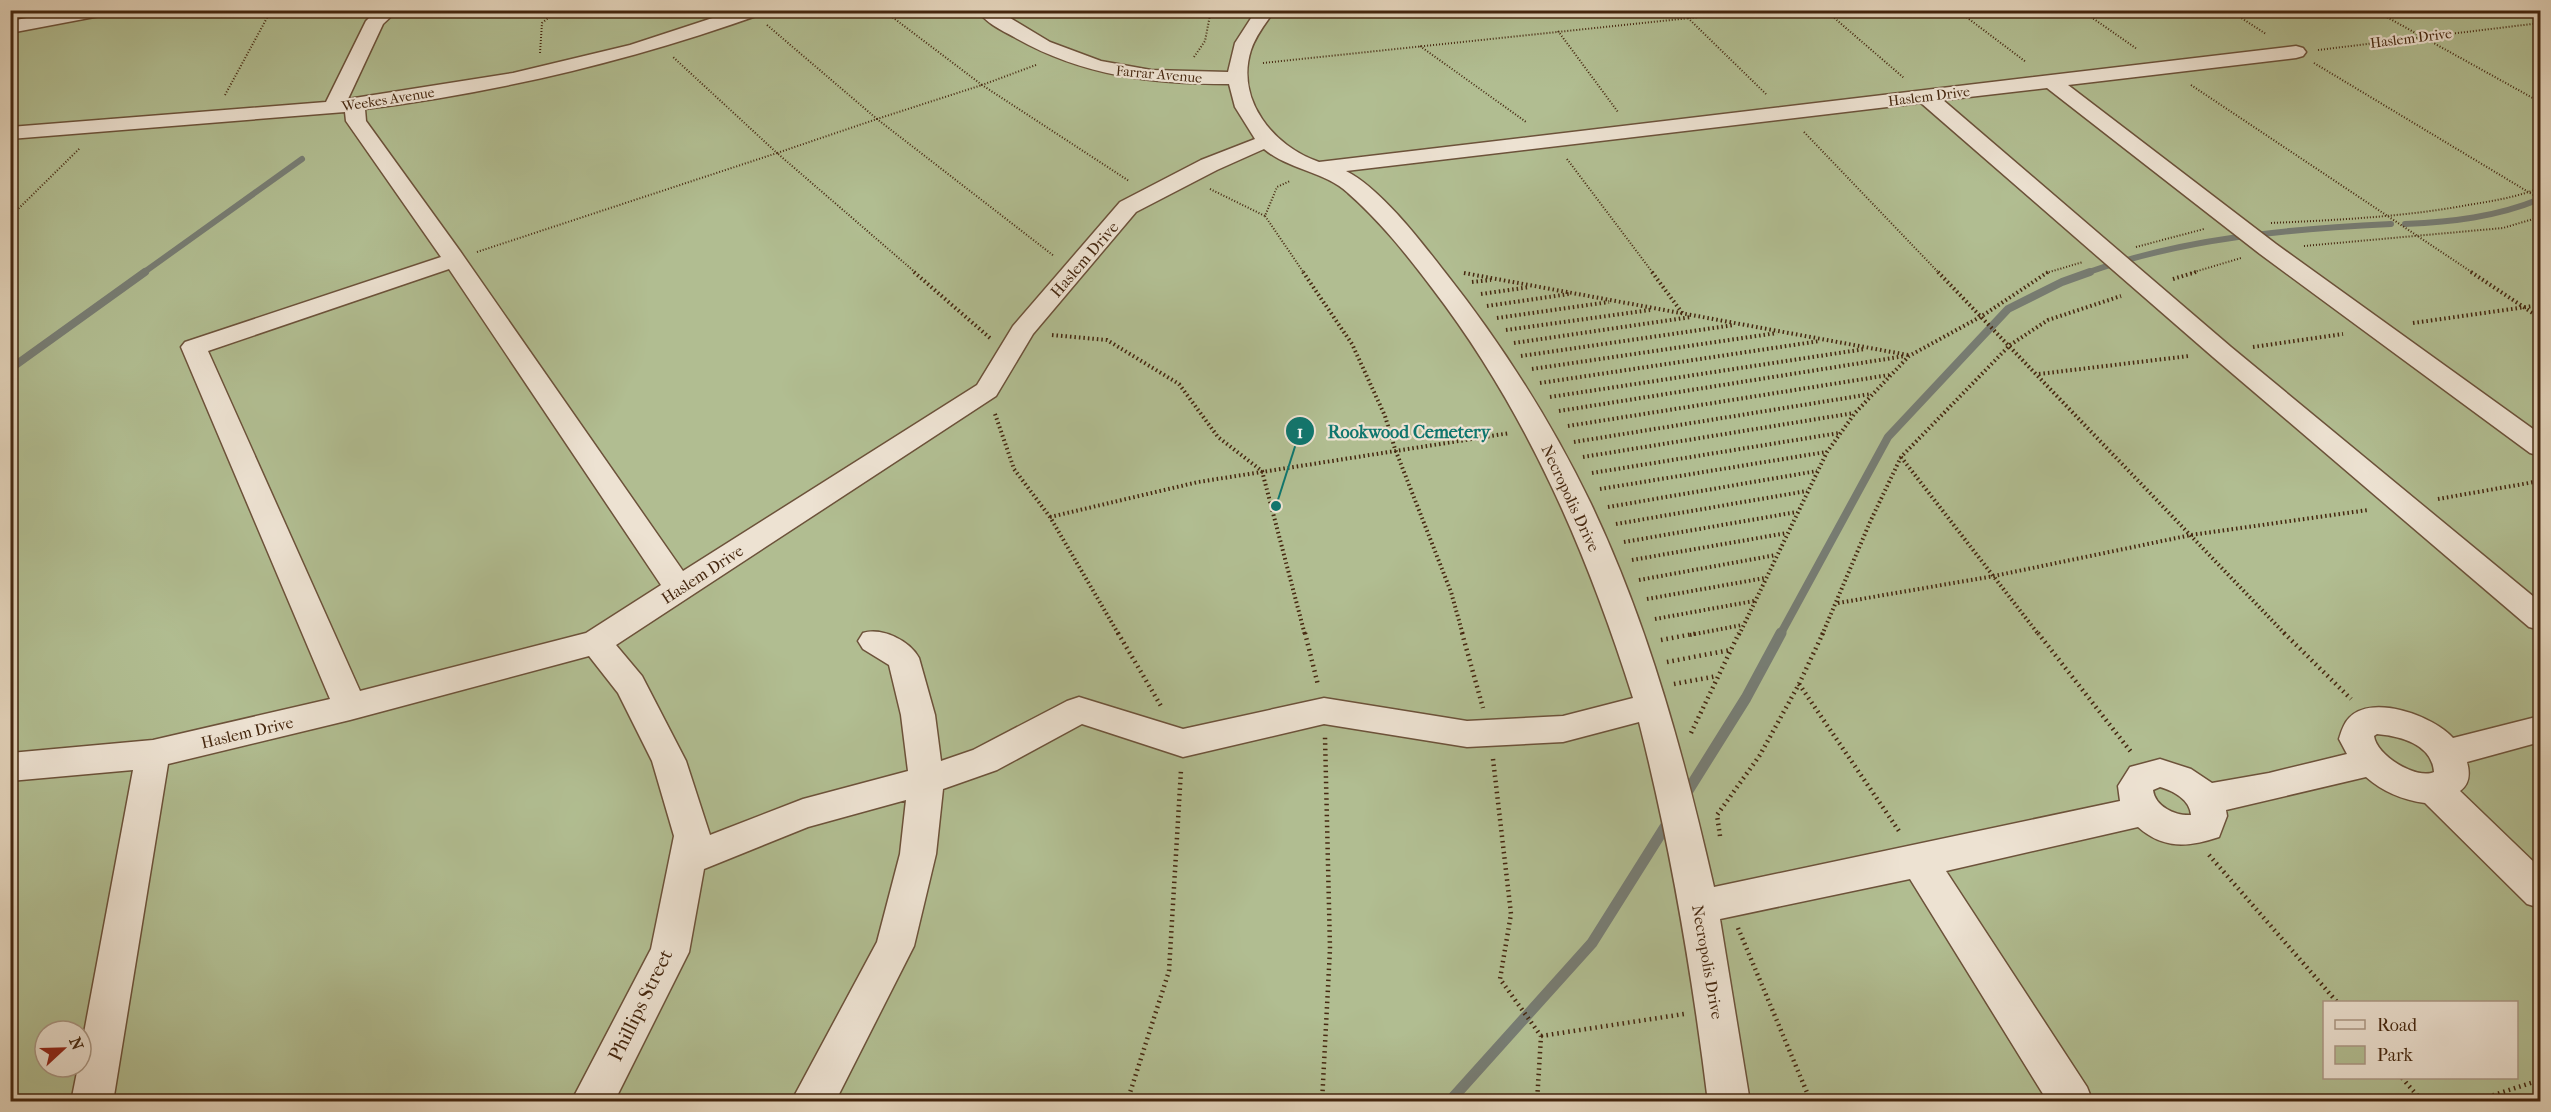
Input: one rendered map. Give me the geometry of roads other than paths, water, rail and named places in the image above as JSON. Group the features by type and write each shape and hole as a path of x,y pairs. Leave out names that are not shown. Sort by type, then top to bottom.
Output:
{"street":[{"path":"10,27 105,10"},
{"name":"Farrar Avenue","path":"986,10 1040,46 1116,72 1180,78 1238,72"},
{"path":"1238,72 1248,36 1266,10"},
{"name":"Weekes Avenue","path":"10,133 104,123 344,106 550,69 657,42 754,11"},
{"path":"383,14 344,106 454,260 679,589"},
{"name":"Haslem Drive","path":"1317,168 1553,142 1785,112 2296,52"},
{"name":"Necropolis Drive","path":"1238,72 1246,108 1267,142 1291,158 1337,175 1354,187 1389,222 1431,272 1497,361 1538,429 1598,555 1631,641 1663,695 1671,777 1703,840 1713,904 1717,1009 1729,1101"},
{"path":"2052,82 2268,249 2541,447"},
{"path":"1926,96 2222,352 2541,619"},
{"name":"Haslem Drive","path":"10,767 153,754 350,707 596,642 987,390 1015,343 1128,207 1233,154 1267,142"},
{"path":"350,707 194,347 454,260"},
{"path":"812,1101 895,946 918,854 926,780 918,715 903,658 874,641"},
{"name":"Phillips Street","path":"592,1101 670,952 692,836 669,761 630,685 596,642"},
{"path":"688,859 803,814 926,780 985,760 1079,710 1183,743 1324,711 1467,734 1563,729 1663,695"},
{"path":"2373,720 2394,721 2411,727 2436,741 2447,753 2453,765 2452,778 2445,785 2433,788 2418,787 2402,783 2370,762 2361,751 2356,739 2358,730 2363,724 2373,720"},
{"path":"2447,753 2541,729"},
{"path":"92,1101 153,754"},
{"path":"2205,799 2269,787 2370,762"},
{"path":"2149,774 2171,776 2184,781 2205,799 2210,808 2210,818 2206,826 2188,832 2162,825 2144,811 2133,790 2140,778 2149,774"},
{"path":"2433,788 2541,892"},
{"path":"1713,904 2144,811"},
{"path":"1919,861 2072,1101"}],"waterway":[{"path":"143,273 302,159"},
{"path":"2405,224 2474,218 2540,199"},
{"path":"2086,273 2160,251 2198,243 2275,232 2391,224"},
{"path":"10,369 145,272"},
{"path":"1780,635 1888,437 2008,309 2062,282 2090,272"},
{"path":"1684,797 1746,698 1781,633"},
{"path":"1449,1102 1592,943 1670,819"}],"place":[{"name":"Rookwood Cemetery","path":"1276,506"}]}
